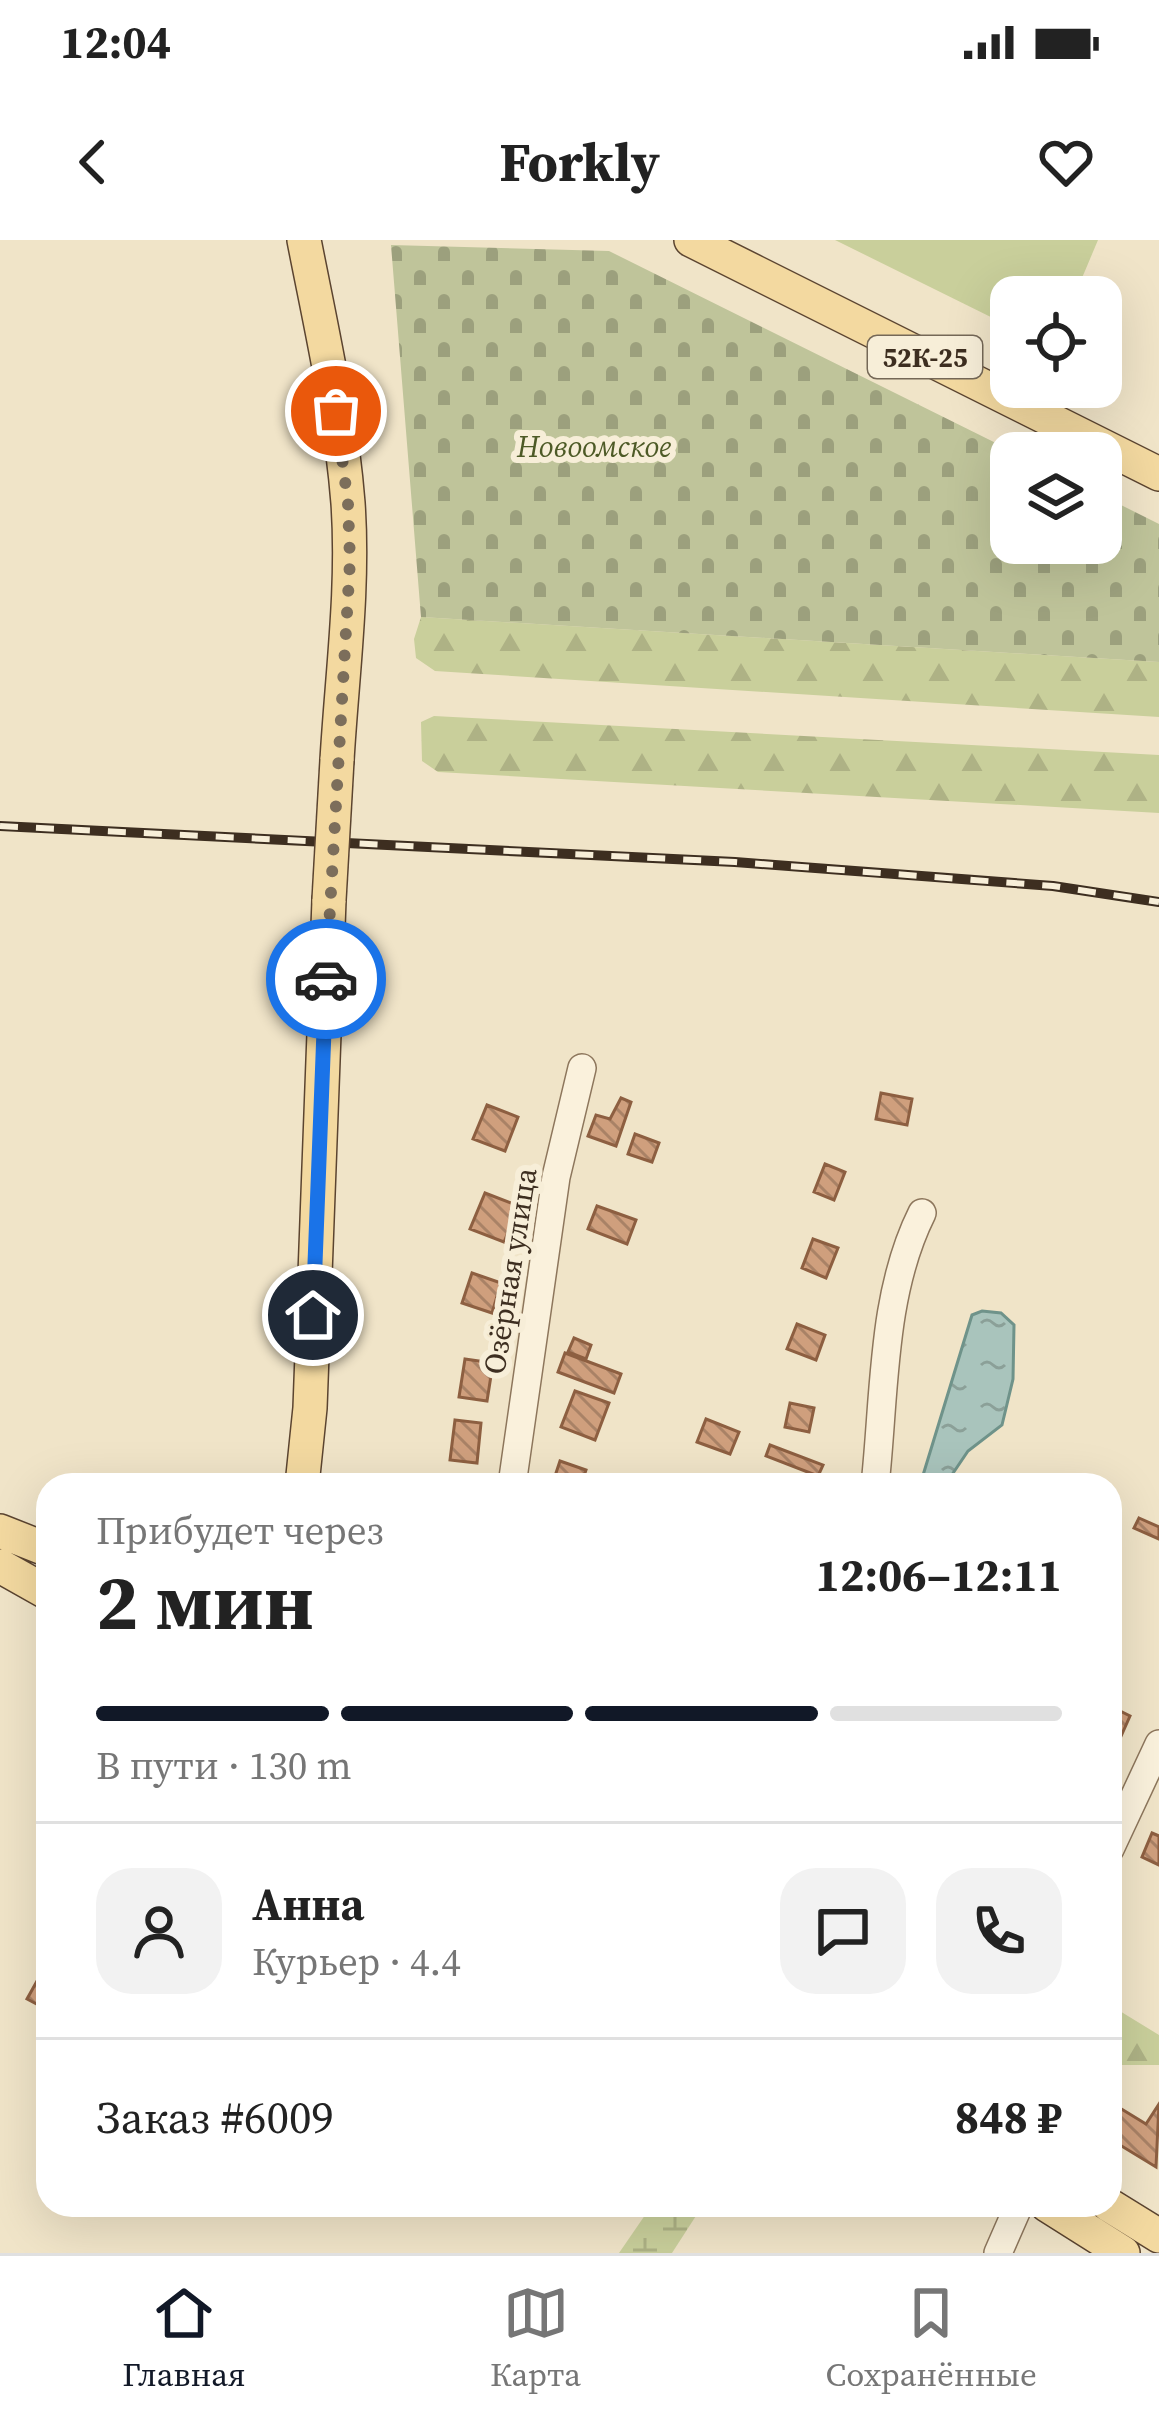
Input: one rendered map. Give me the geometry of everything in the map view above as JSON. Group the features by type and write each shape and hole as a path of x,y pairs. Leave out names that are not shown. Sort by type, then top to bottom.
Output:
{"main road":[{"path":"303,1473 310,1408 329,900 350,561 348,504 329,369 304,240"},
{"name":"52К-25","path":"691,240 1159,474"},
{"path":"0,1531 36,1545"},
{"path":"0,1566 36,1586"},
{"path":"1122,2213 1159,2236"},
{"path":"1066,2217 1123,2253"}],"street":[{"name":"Озёрная улица","path":"514,1473 556,1177 582,1068"},
{"path":"876,1473 896,1281 922,1213"},
{"path":"1122,1823 1159,1744"},
{"path":"998,2253 1014,2217"}],"green space":[{"path":"835,240 1098,240 1083,276 990,276 990,317"},
{"name":"Новоомское","path":"391,245 609,251 990,440 990,564 1122,564 1122,506 1159,524 1159,662 421,617"},
{"path":"421,617 1159,662 1159,717 435,671 416,658 414,639"},
{"path":"434,716 1159,755 1159,813 438,772 422,761 421,722"},
{"path":"1122,2012 1159,2035 1159,2065 1122,2065"},
{"path":"644,2217 695,2217 672,2253 619,2253"}],"water":[{"path":"1001,1313 1014,1325 1013,1379 1002,1425 968,1451 953,1473 924,1473 972,1315"}],"building":[{"path":"881,1093 912,1099 907,1125 876,1119"},
{"path":"621,1098 631,1102 616,1146 588,1136 596,1115 610,1119"},
{"path":"487,1105 518,1117 505,1151 473,1139"},
{"path":"635,1134 659,1143 652,1162 628,1154"},
{"path":"825,1164 845,1172 834,1200 814,1192"},
{"path":"485,1193 519,1206 504,1242 470,1229"},
{"path":"597,1206 636,1220 627,1244 588,1229"},
{"path":"813,1239 838,1248 826,1278 802,1268"},
{"path":"472,1273 501,1283 492,1313 462,1303"},
{"path":"797,1324 825,1335 816,1360 787,1349"},
{"path":"574,1338 591,1345 586,1359 568,1352"},
{"path":"565,1353 621,1374 614,1393 558,1372"},
{"path":"465,1359 493,1363 487,1401 459,1397"},
{"path":"575,1391 609,1403 595,1440 561,1427"},
{"path":"790,1403 814,1408 809,1432 785,1427"},
{"path":"706,1419 739,1432 730,1454 697,1442"},
{"path":"455,1420 481,1423 477,1463 450,1460"},
{"path":"770,1445 823,1465 819,1473 810,1473 766,1456"},
{"path":"560,1461 586,1470 585,1473 556,1473"},
{"path":"1139,1518 1159,1527 1159,1539 1134,1528"},
{"path":"1152,1833 1159,1836 1159,1865 1142,1857"},
{"path":"36,1983 36,2004 27,1999"},
{"path":"1159,2104 1156,2167 1122,2146 1122,2109 1146,2124"}],"railway":[{"path":"0,826 735,862 1053,886 1159,902"}],"way so far":[{"path":"326,979 350,561 336,411"}],"route":[{"path":"313,1315 326,979"}]}
